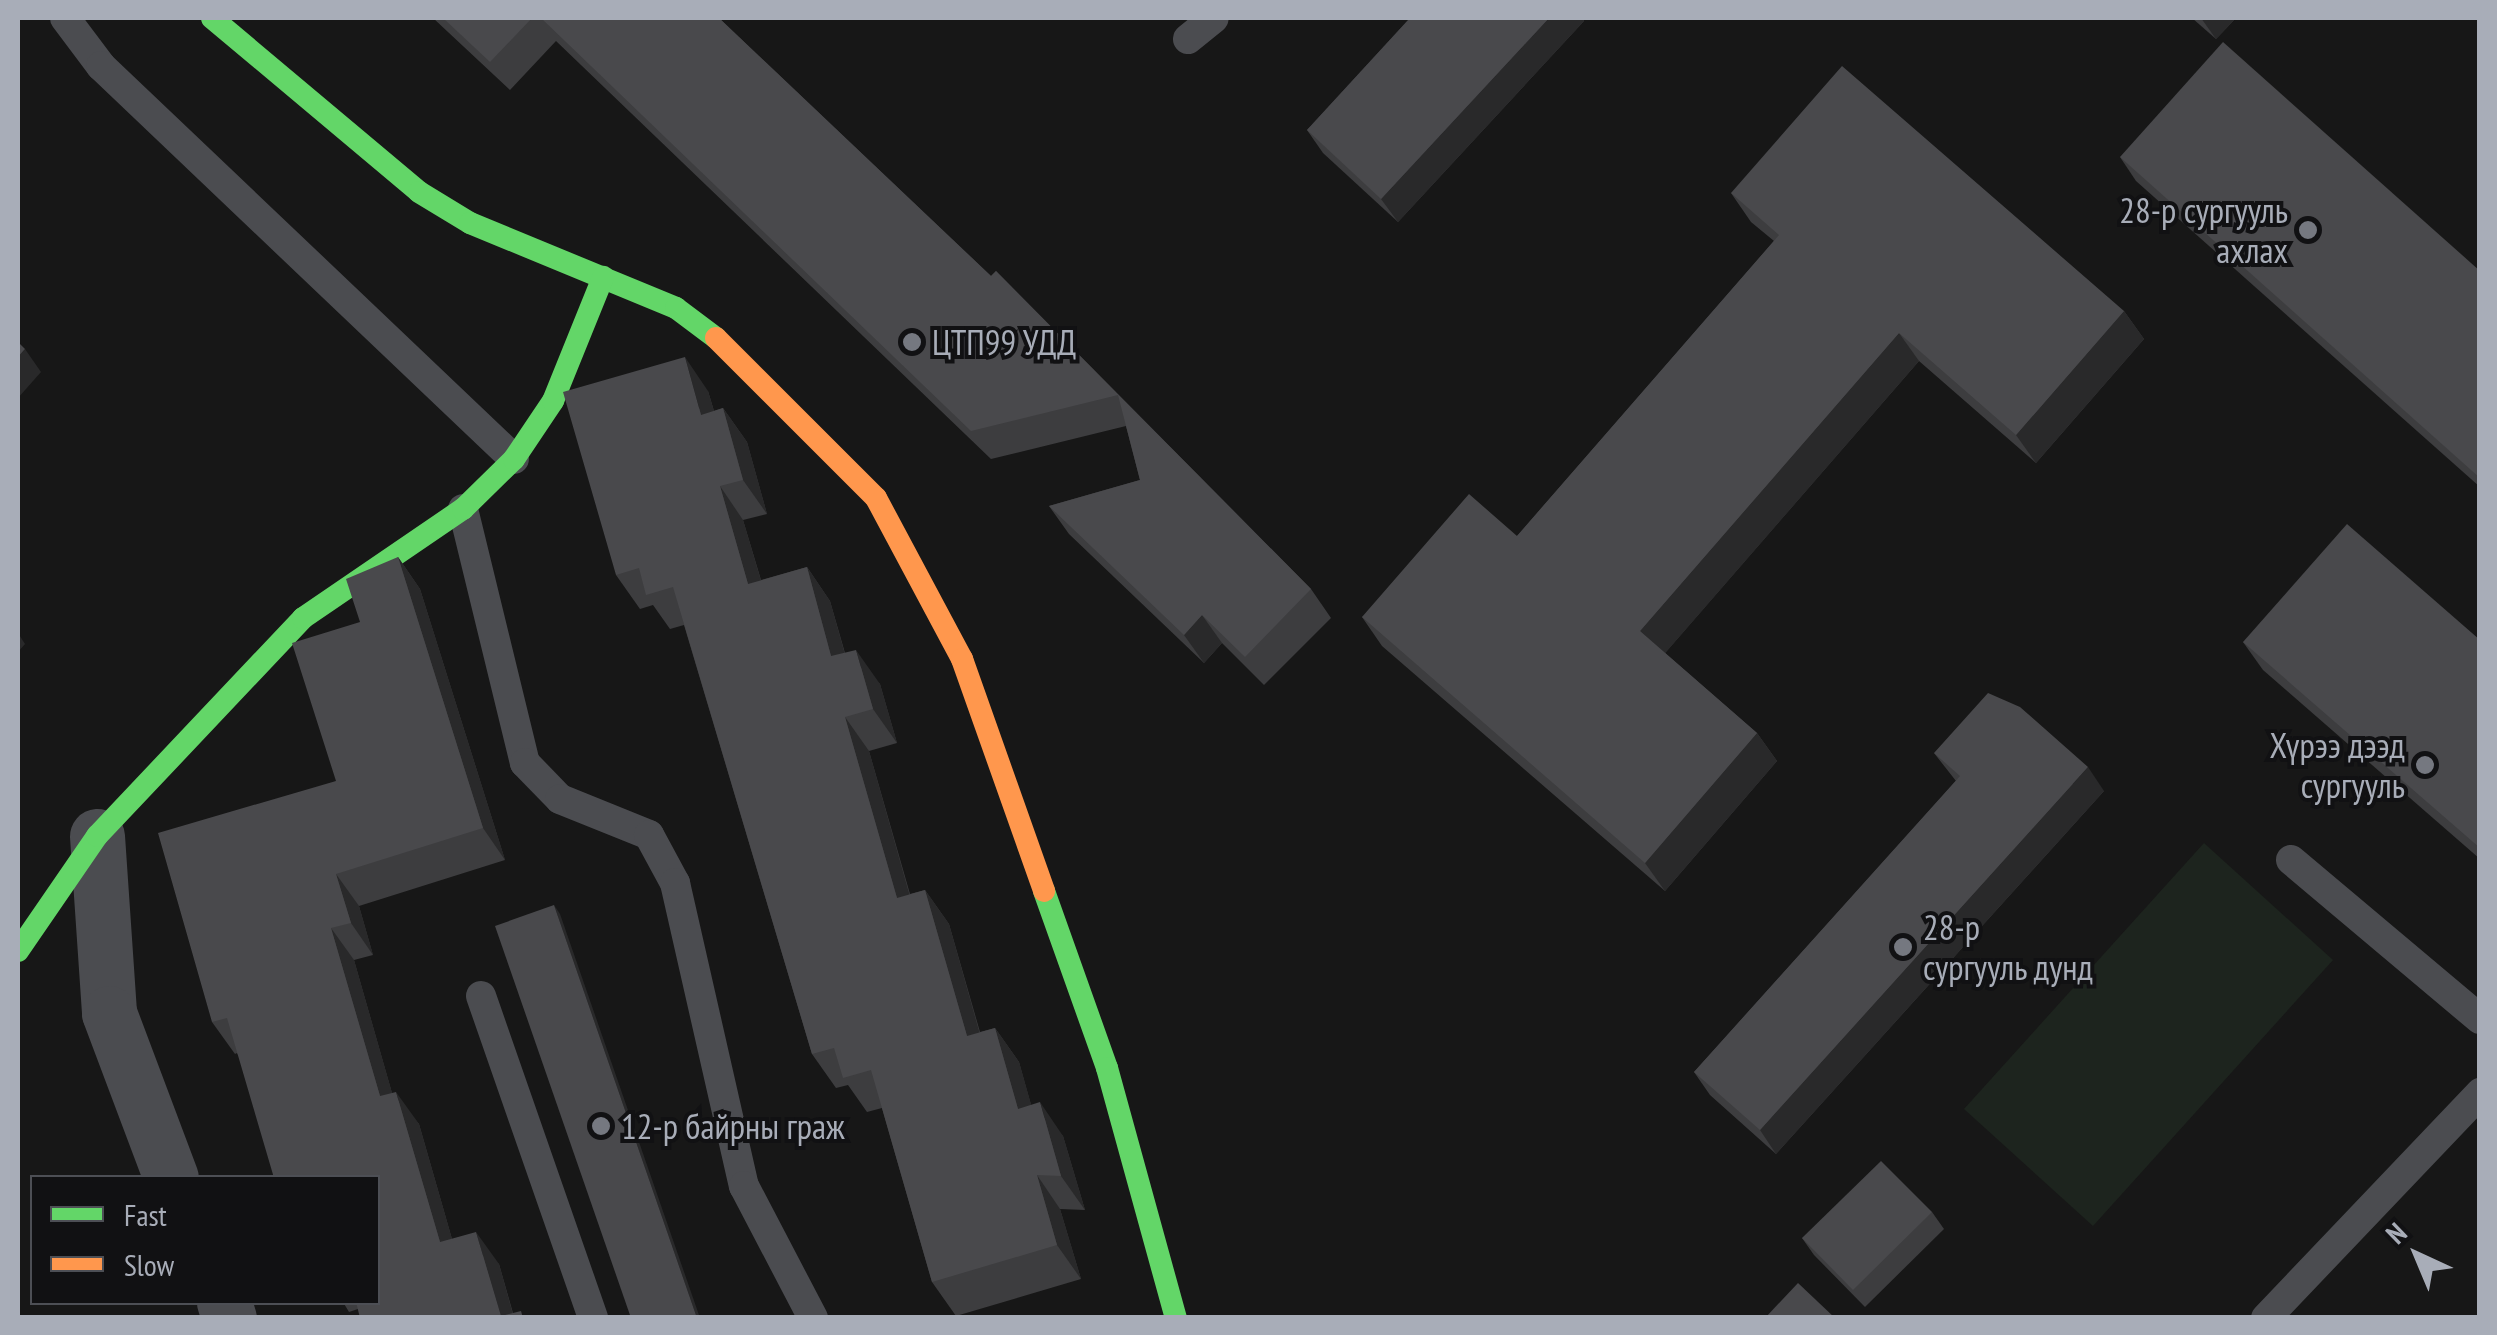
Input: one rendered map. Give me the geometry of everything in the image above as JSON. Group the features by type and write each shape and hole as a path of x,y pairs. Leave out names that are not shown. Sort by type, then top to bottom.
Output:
{"street":[{"path":"212,18 419,192 470,223 676,308 722,344 876,498 962,658 1107,1068 1176,1318"},
{"path":"18,951 97,836 303,618 463,509 514,459 553,401 603,277"},
{"path":"97,836 109,1013 170,1175"}],"lane":[{"path":"65,18 101,66 514,459"},
{"path":"1188,39 1214,18"},
{"path":"463,509 526,762 560,798 649,836 675,883 744,1186 813,1318"},
{"path":"2290,860 2480,1018"},
{"path":"481,996 592,1318"},
{"path":"2266,1318 2480,1093"}],"shaded area":[{"path":"2204,843 2333,960 2093,1226 1964,1109"}],"building":[{"path":"443,18 532,18 490,62"},
{"name":"ЦТП99 УДД","path":"541,18 719,18 991,276 996,271 1311,589 1245,657 1202,615 1184,635 1049,506 1140,480 1118,395 971,431"},
{"path":"1410,18 1549,18 1381,199 1307,130"},
{"name":"28-р сургууль ахлах","path":"2223,42 2480,271 2480,478 2120,157"},
{"path":"1842,66 2124,311 2016,435 1899,333 1640,631 1757,733 1645,863 1362,617 1469,494 1517,536 1779,235 1731,193"},
{"path":"685,357 701,415 723,408 743,480 720,486 748,584 807,567 831,656 856,650 873,709 845,717 897,898 925,890 967,1036 995,1028 1018,1109 1040,1102 1061,1176 1037,1175 1057,1245 932,1282 871,1070 843,1078 834,1048 812,1054 673,587 646,595 639,568 616,575 563,392"},
{"name":"Хүрээ дээд сургууль","path":"2347,524 2480,640 2480,848 2243,642"},
{"path":"398,557 483,828 336,874 351,923 331,928 380,1096 396,1092 440,1242 476,1232 501,1316 521,1311 523,1318 360,1318 357,1305 380,1305 380,1175 273,1175 227,1018 212,1022 158,833 336,781 292,643 360,622 346,579"},
{"name":"28-р сургууль дунд","path":"1988,693 2020,707 2088,767 1760,1130 1694,1072 1960,776 1934,753"},
{"name":"12-р байрны граж","path":"554,905 697,1318 631,1318 495,926"},
{"path":"1881,1161 1932,1212 1853,1290 1802,1238"},
{"path":"1798,1283 1835,1318 1765,1318"}],"traffic: fast":[{"path":"212,18 419,192 470,223 676,308 716,338"},
{"path":"18,951 97,836 303,618 463,509 514,459 553,401 603,277"},
{"path":"1044,891 1107,1068 1176,1318"}],"traffic: slow":[{"path":"716,338 876,498 962,659 1044,891"}],"place":[{"name":"28-р сургууль ахлах","path":"2308,230"},
{"name":"ЦТП99 УДД","path":"912,342"},
{"name":"Хүрээ дээд сургууль","path":"2425,765"},
{"name":"28-р сургууль дунд","path":"1903,947"},
{"name":"12-р байрны граж","path":"601,1126"}]}
